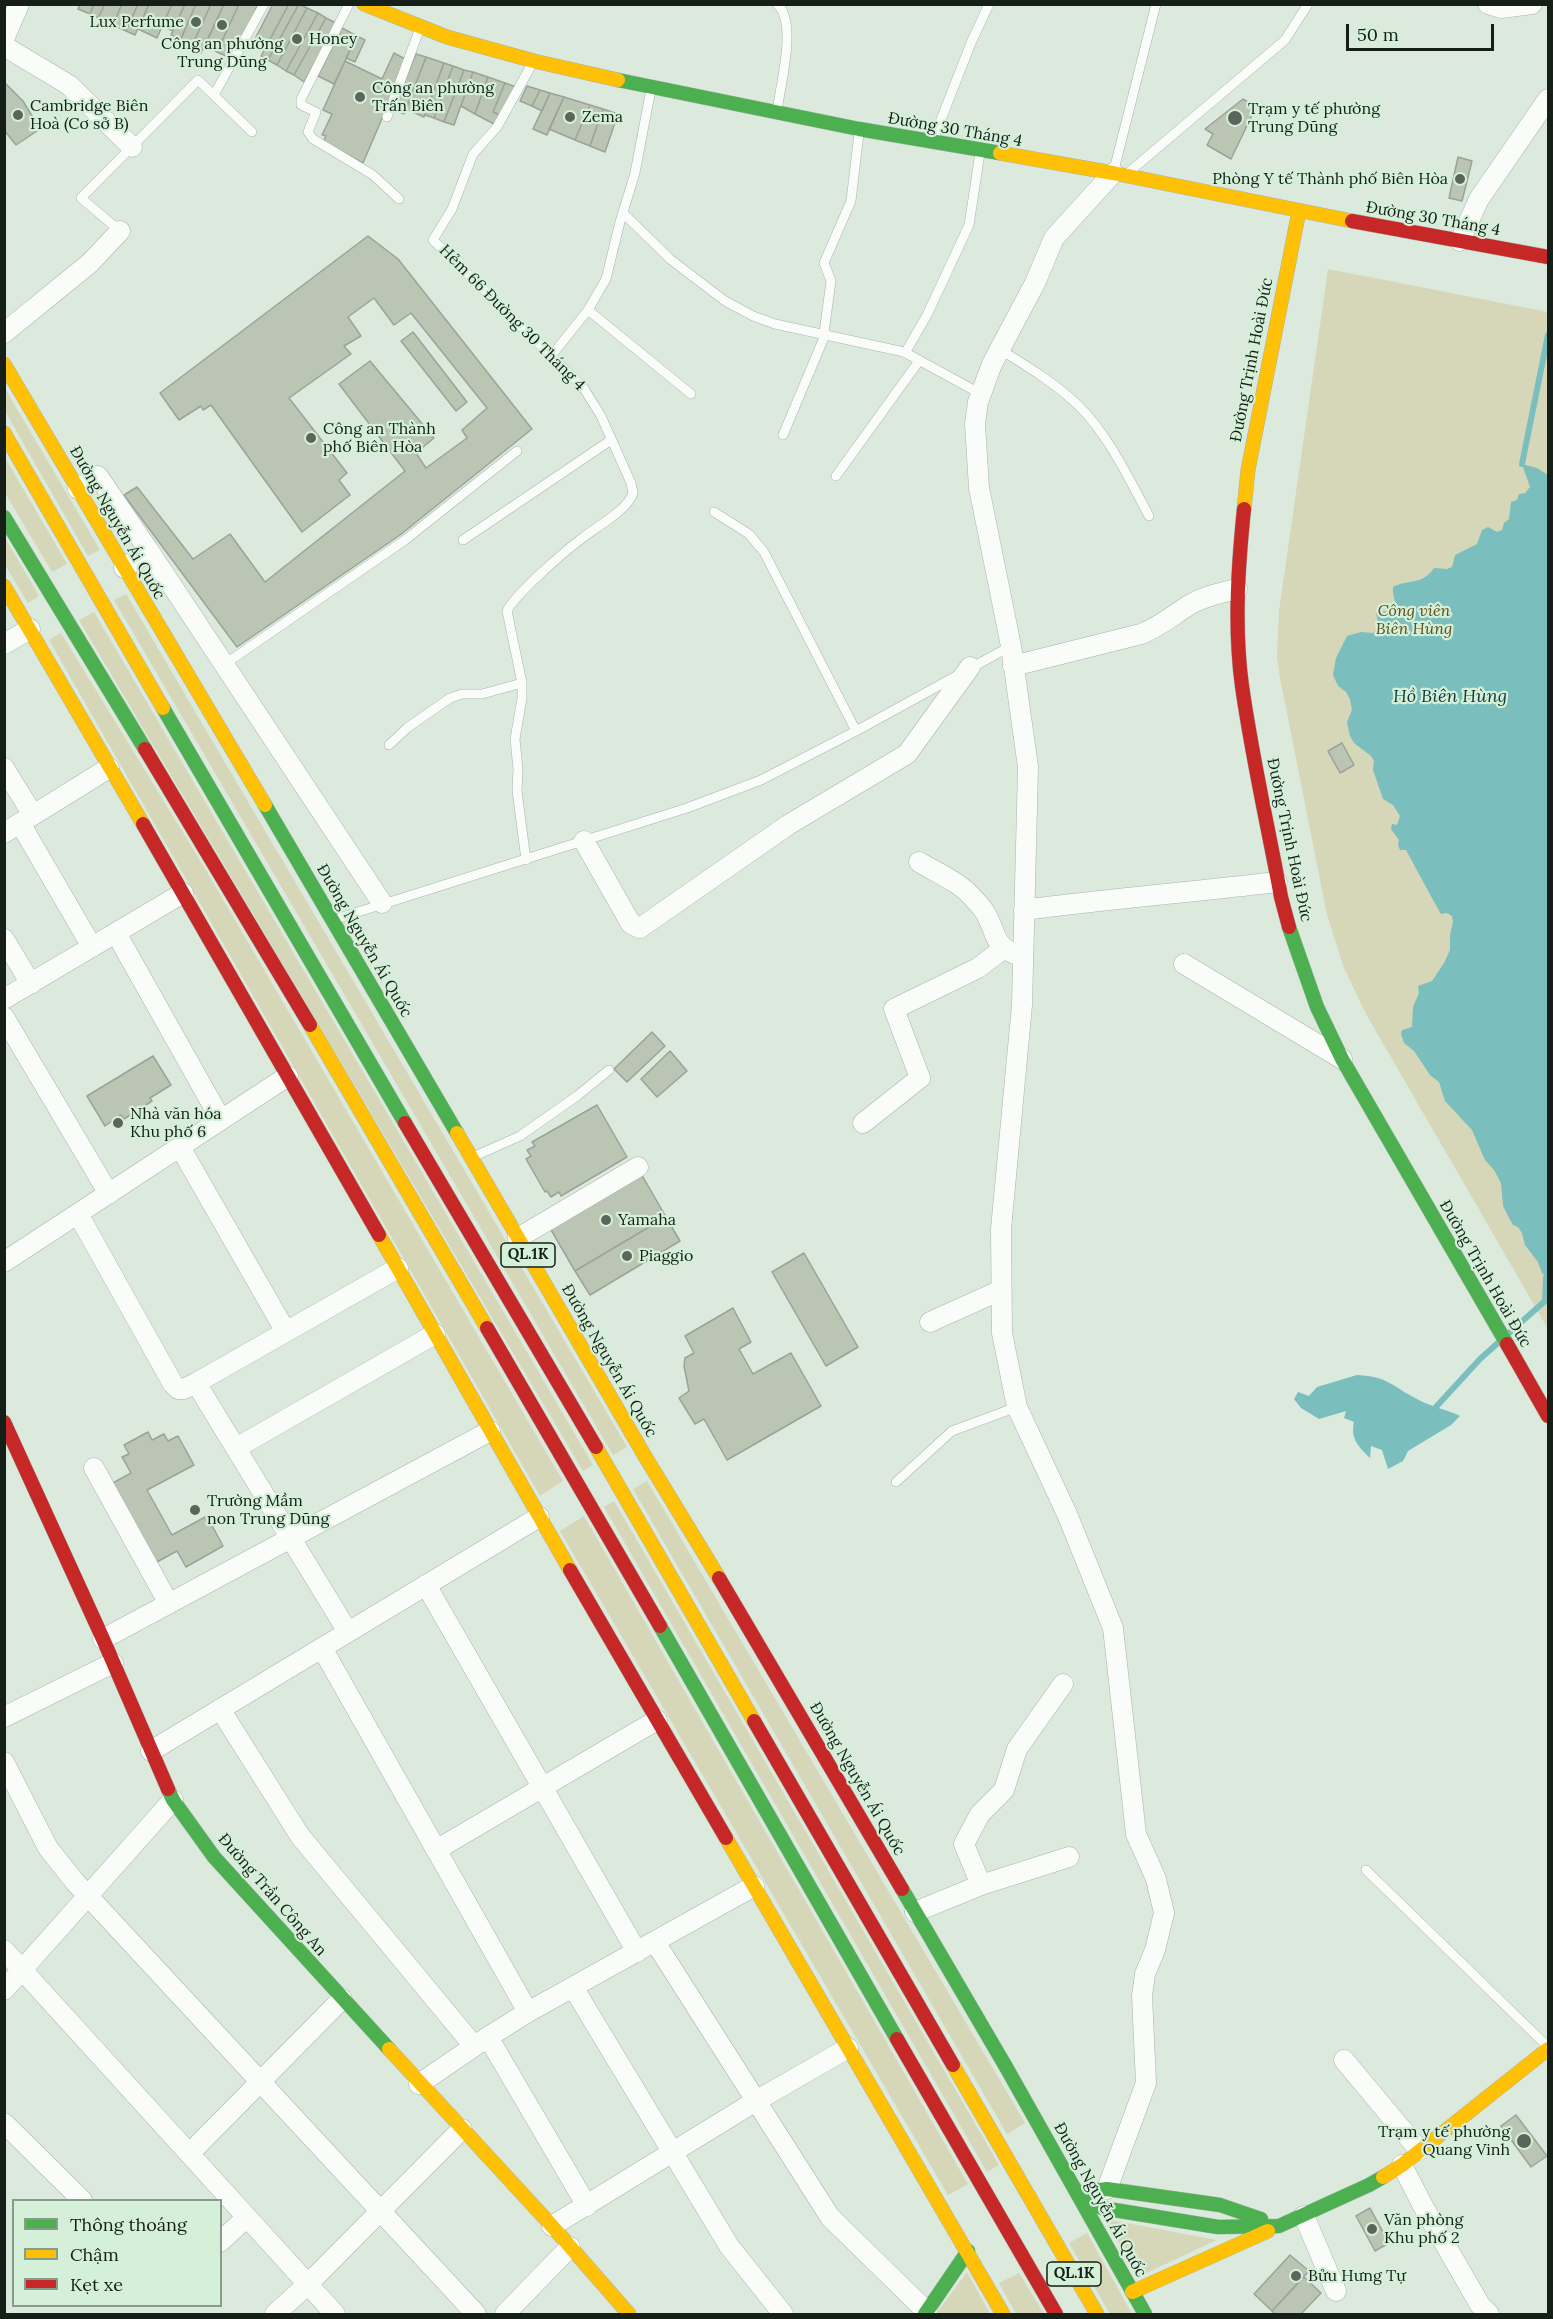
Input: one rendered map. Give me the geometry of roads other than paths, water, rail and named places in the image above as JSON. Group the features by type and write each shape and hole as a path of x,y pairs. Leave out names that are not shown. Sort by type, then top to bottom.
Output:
{"main road":[{"name":"Đường 30 Tháng 4","path":"364,4 447,38 651,88 932,143 1119,174 1299,211 1548,257"},
{"name":"Đường Trịnh Hoài Đức","path":"1299,211 1248,470 1237,589 1242,685 1277,882 1297,953 1317,1007 1342,1059 1548,1416"},
{"name":"Đường Nguyễn Ái Quốc","path":"4,364 472,1158 642,1460 736,1606 915,1912 1072,2195 1145,2314"},
{"name":"QL.1K","path":"4,433 90,591 257,871 598,1485 1003,2233 1056,2314"},
{"name":"QL.1K","path":"4,517 50,616 109,768 183,893 490,1431 544,1514 657,1720 848,2048 973,2249 1004,2314"},
{"path":"90,591 124,568"},
{"name":"QL.1K","path":"4,586 50,616 246,915 598,1485 1035,2215 1097,2314"},
{"name":"Đường Trần Công An","path":"4,1422 103,1639 173,1800 214,1857 419,2084 552,2226 629,2314"},
{"path":"1132,2292 1369,2185 1402,2165 1548,2048"},
{"path":"1072,2195 1107,2189 1220,2205 1279,2226"},
{"path":"1072,2195 1102,2208 1218,2227 1279,2226"},
{"path":"1003,2233 1035,2215"},
{"path":"926,2313 973,2249"}],"street":[{"path":"4,39 19,4"},
{"path":"1488,4 1501,8 1546,4"},
{"path":"4,46 69,86 132,147"},
{"path":"1461,241 1479,199 1548,99"},
{"path":"1107,2189 1146,2083 1142,1996 1145,1974 1155,1950 1164,1913 1156,1879 1136,1834 1113,1628 1067,1514 1017,1407 1002,1333 1001,1229 1022,1005 1028,767 1011,646 978,479 975,424 981,394 999,349 1035,283 1054,238 1119,174"},
{"path":"4,333 90,263 120,231"},
{"path":"78,489 98,476 382,903"},
{"path":"124,568 149,551"},
{"path":"1013,666 1141,634 1154,629 1192,603 1237,589"},
{"path":"4,644 50,616"},
{"path":"584,841 631,924 640,928 788,825 907,754 970,667"},
{"path":"4,768 19,824 92,947"},
{"path":"19,824 109,768"},
{"path":"919,862 954,882 973,897 987,917 995,938 1004,949 1023,958"},
{"path":"1024,910 1142,895 1277,882"},
{"path":"4,999 183,893"},
{"path":"117,933 221,1120"},
{"path":"4,939 31,984"},
{"path":"863,1123 920,1078 894,1009 978,968 1004,949"},
{"path":"1184,964 1342,1059"},
{"path":"4,1017 109,1194"},
{"path":"4,1262 288,1076"},
{"path":"180,1147 286,1332"},
{"path":"518,1238 638,1167"},
{"path":"78,1214 173,1384 178,1389 184,1389 196,1383 398,1268"},
{"path":"930,1322 1001,1290"},
{"path":"236,1448 435,1334"},
{"path":"196,1383 348,1632"},
{"path":"103,1639 490,1431"},
{"path":"94,1468 169,1604"},
{"path":"151,1751 544,1514"},
{"path":"426,1585 637,1952"},
{"path":"322,1648 528,2012"},
{"path":"4,1717 113,1663"},
{"path":"981,1885 964,1844 980,1814 1004,1790 1017,1749 1063,1683"},
{"path":"220,1709 300,1836 481,2041 587,2206"},
{"path":"436,1850 657,1720"},
{"path":"4,1762 48,1848 89,1897 476,2314"},
{"path":"4,1990 173,1800"},
{"path":"915,1912 981,1885 1070,1857"},
{"path":"419,2084 528,2012 754,1886"},
{"path":"655,1942 830,2217 926,2313"},
{"path":"4,1950 335,2314"},
{"path":"573,1987 729,2246 783,2314"},
{"path":"189,2154 342,1999"},
{"path":"552,2226 756,2101 848,2048"},
{"path":"1344,2060 1419,2150"},
{"path":"4,2123 81,2199"},
{"path":"274,2314 307,2285 462,2129"},
{"path":"1402,2165 1428,2216 1480,2305 1489,2314"},
{"path":"1304,2216 1335,2290"},
{"path":"222,2240 247,2217"},
{"path":"505,2314 570,2247"}],"lane":[{"path":"214,95 264,4"},
{"path":"349,4 301,99 301,105 316,112 308,132 313,139 377,178 399,199"},
{"path":"776,113 788,31 785,14 777,4"},
{"path":"932,143 971,43 989,4"},
{"path":"1119,174 1156,4"},
{"path":"1119,174 1285,40 1308,4"},
{"path":"387,117 420,28"},
{"name":"Hẻm 66 Đường 30 Tháng 4","path":"526,860 517,791 518,770 514,739 522,698 522,683 508,619 510,605 568,550 626,505 632,497 631,483 589,395 552,355 433,240 452,209 473,154 497,127 534,61"},
{"path":"120,231 81,198 198,80 252,132"},
{"path":"552,355 588,310 606,279 635,173 651,88"},
{"path":"783,435 819,352 824,334 831,281 824,263 851,201 859,129"},
{"path":"905,353 927,315 969,225 981,151"},
{"path":"623,213 662,253 725,301 767,322 905,353 981,394"},
{"path":"588,310 691,394"},
{"path":"999,349 1058,387 1092,421 1121,465 1149,516"},
{"path":"836,476 920,361"},
{"path":"463,540 611,440"},
{"path":"225,664 405,540 517,451"},
{"path":"714,512 749,534 764,552 856,731"},
{"path":"333,920 687,808 761,780 1011,646"},
{"path":"389,745 408,728 450,698 462,694 482,694 522,683"},
{"path":"472,1158 520,1136 577,1096 609,1070"},
{"path":"896,1482 952,1431 1017,1407"},
{"path":"1366,1870 1548,2048"}],"water":[{"name":"Hồ Biên Hùng","path":"1522,464 1537,468 1548,475 1548,1279 1525,1245 1522,1233 1518,1227 1513,1225 1508,1216 1503,1206 1501,1183 1485,1160 1472,1130 1445,1101 1439,1082 1430,1075 1414,1051 1404,1043 1401,1034 1402,1030 1412,1027 1413,1007 1419,993 1418,986 1432,981 1450,950 1452,916 1447,913 1441,914 1406,850 1400,850 1399,840 1391,829 1392,824 1397,825 1400,816 1393,805 1383,799 1373,770 1374,761 1371,756 1354,743 1350,736 1347,722 1352,710 1350,699 1346,692 1338,686 1333,675 1336,658 1347,636 1361,632 1373,633 1379,627 1376,613 1395,609 1393,587 1419,580 1434,568 1452,567 1455,555 1477,544 1482,530 1488,527 1497,532 1502,530 1504,523 1509,519 1511,502 1517,500 1519,494 1525,493 1530,487"},
{"path":"1357,1375 1384,1380 1422,1402 1460,1416 1451,1425 1408,1451 1403,1461 1388,1469 1382,1450 1371,1446 1370,1458 1359,1446 1354,1438 1354,1422 1344,1418 1346,1411 1319,1419 1301,1408 1294,1399 1298,1392 1309,1396 1317,1387"}],"waterway":[{"path":"1522,464 1548,335"},
{"path":"1509,1333 1545,1301 1546,1278"},
{"path":"1435,1408 1480,1359 1499,1342"}],"place":[{"name":"Lux Perfume","path":"196,22"},
{"name":"Công an phường Trung Dũng","path":"222,25"},
{"name":"Honey","path":"297,39"},
{"name":"Công an phường Trấn Biên","path":"360,97"},
{"name":"Cambridge Biên Hoà (Cơ sở B)","path":"18,115"},
{"name":"Zema","path":"570,117"},
{"name":"Trạm y tế phường Trung Dũng","path":"1235,118"},
{"name":"Phòng Y tế Thành phố Biên Hòa","path":"1460,179"},
{"name":"Công an Thành phố Biên Hòa","path":"311,438"},
{"name":"Nhà văn hóa Khu phố 6","path":"118,1123"},
{"name":"Yamaha","path":"606,1220"},
{"name":"Piaggio","path":"627,1256"},
{"name":"Trường Mầm non Trung Dũng","path":"195,1510"},
{"name":"Trạm y tế phường Quang Vinh","path":"1524,2141"},
{"name":"Văn phòng Khu phố 2","path":"1372,2229"},
{"name":"Bửu Hưng Tự","path":"1296,2276"}],"park label":[{"name":"Công viên Biên Hùng","path":"1414,620"}]}
